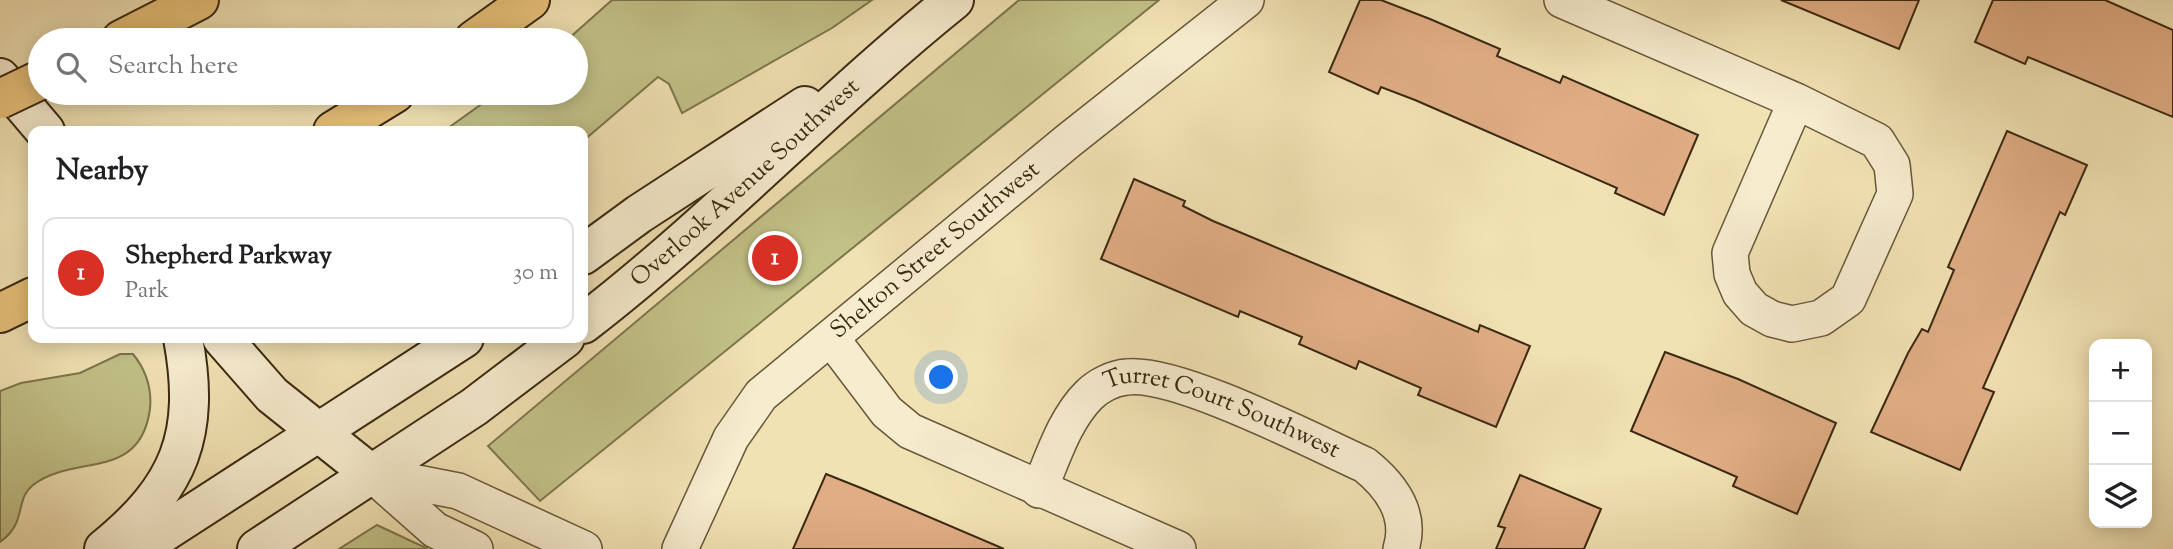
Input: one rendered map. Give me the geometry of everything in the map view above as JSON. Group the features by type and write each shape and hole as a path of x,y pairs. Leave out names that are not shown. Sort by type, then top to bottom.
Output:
{"highway":[{"path":"144,28 199,0"},
{"path":"491,28 530,0"},
{"path":"0,99 28,86"},
{"path":"341,126 375,105"},
{"path":"0,313 28,299"}],"street":[{"name":"Overlook Avenue Southwest","path":"588,320 755,178 905,39 954,0"},
{"name":"Shelton Street Southwest","path":"680,549 731,438 761,395 1068,141 1246,0"},
{"path":"1562,0 1796,101 1877,141 1892,165 1895,194 1847,299 1821,318 1793,324 1772,320 1754,309 1736,284 1730,253 1796,101"},
{"name":"Overlook Avenue Southwest","path":"588,251 639,214 905,39"},
{"path":"0,78 41,126"},
{"path":"831,338 897,423 922,438 1178,549"},
{"path":"104,549 141,517 157,497 186,440 191,397 184,343"},
{"path":"226,343 272,394 317,433 371,474 435,530 475,549"},
{"path":"138,549 456,343"},
{"path":"257,549 474,407 558,343"},
{"name":"Turret Court Southwest","path":"1039,489 1074,414 1089,395 1107,383 1125,377 1168,381 1365,465 1383,480 1396,496 1405,533 1401,549"},
{"path":"371,474 458,491 584,549"}],"shaded area":[{"path":"612,0 872,0 832,28 682,113 669,84 658,77 588,137 588,126 451,126 480,105 588,105 588,28 580,28"},
{"path":"1019,0 1159,0 540,501 488,446"},
{"path":"120,354 133,354 147,380 150,409 144,432 133,447 120,457 68,470 33,485 24,497 14,527 0,542 0,391 21,383 80,373"},
{"path":"377,525 428,549 339,549"}],"building":[{"path":"1360,0 1381,0 1430,19 1500,49 1497,56 1560,83 1563,76 1698,135 1664,215 1615,193 1617,188 1415,100 1381,87 1378,94 1329,72"},
{"path":"1781,0 1919,0 1899,49"},
{"path":"1993,0 2105,0 2173,30 2173,117 2028,57 2025,64 1975,42"},
{"path":"2007,131 2087,165 2065,215 2060,212 1983,388 1994,392 1960,470 1871,432 1908,353 1922,329 1928,332 1954,270 1948,267"},
{"path":"1134,179 1185,201 1183,206 1213,221 1478,332 1480,325 1530,346 1496,427 1418,395 1421,388 1359,361 1356,369 1299,344 1302,337 1240,311 1238,317 1101,259"},
{"path":"1665,352 1738,379 1836,423 1797,514 1733,486 1737,477 1631,431"},
{"path":"826,474 866,490 1004,549 793,549"},
{"path":"1520,475 1601,509 1584,549 1496,549 1505,528 1498,526"}],"place":[{"name":"Shepherd Parkway","path":"775,258"}]}
